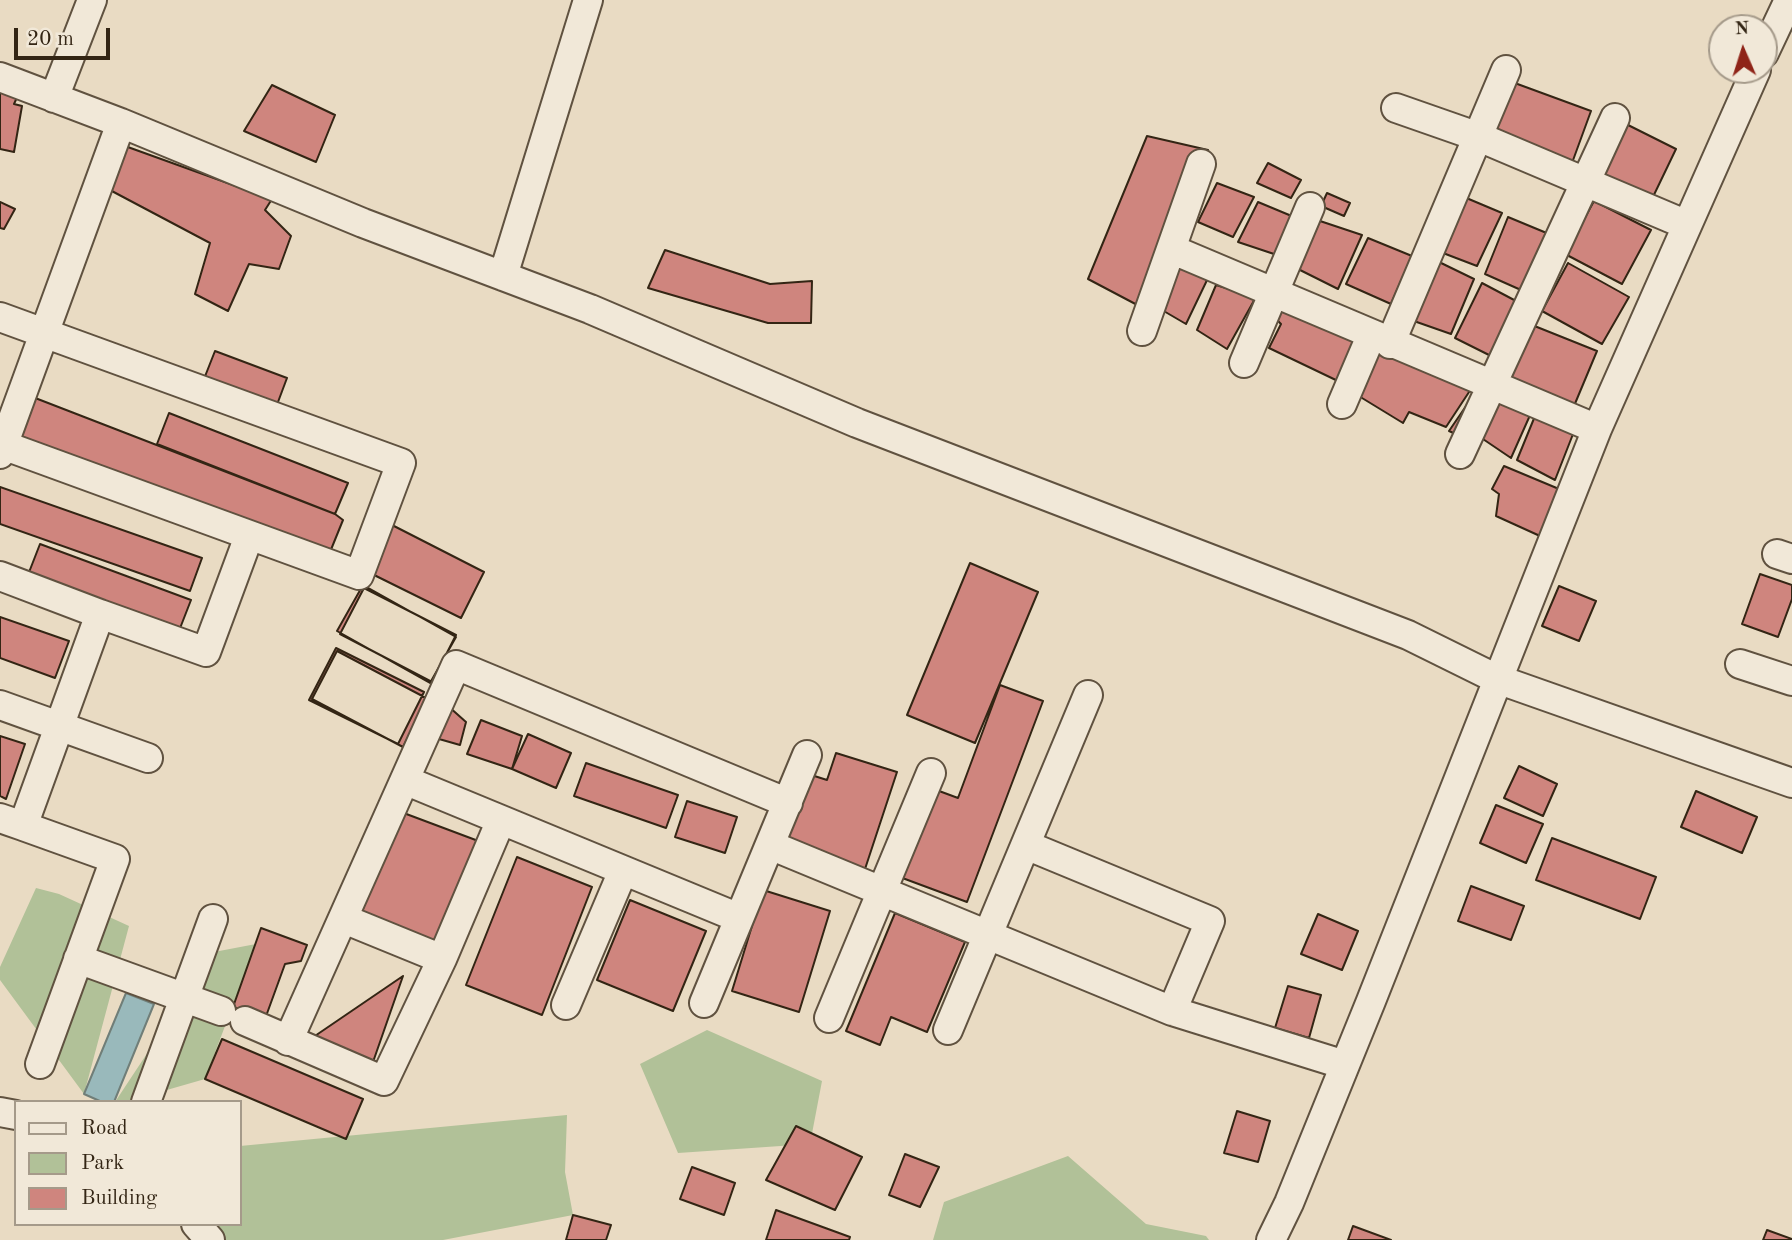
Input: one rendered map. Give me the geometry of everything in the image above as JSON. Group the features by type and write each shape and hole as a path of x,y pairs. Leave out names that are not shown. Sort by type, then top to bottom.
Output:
{"street":[{"path":"54,98 92,0"},
{"path":"503,276 588,0"},
{"path":"1778,23 1789,0"},
{"path":"1342,404 1380,340 1479,137 1506,70"},
{"path":"0,78 121,123 363,223 590,309 857,423 1408,635 1497,679 1792,783"},
{"path":"1271,1240 1289,1203 1345,1065 1597,429 1750,84"},
{"path":"1396,108 1479,137 1687,225"},
{"path":"1460,454 1615,118"},
{"path":"0,317 44,332 401,463 359,575 1,447 44,332 121,123"},
{"path":"1142,331 1201,164"},
{"path":"1244,363 1310,207"},
{"path":"1171,249 1274,291 1380,340 1597,429"},
{"path":"0,576 206,652 248,536"},
{"path":"40,1064 115,859 11,822 59,726 100,614"},
{"path":"1740,664 1792,681"},
{"path":"288,1041 407,781 456,666 788,803"},
{"path":"947,1030 1088,695"},
{"path":"0,705 148,758"},
{"path":"704,1003 807,755"},
{"path":"829,1018 931,773"},
{"path":"407,781 739,918"},
{"path":"78,959 233,1016 384,1081 442,959 501,820"},
{"path":"770,845 1172,1012 1345,1065"},
{"path":"1026,845 1210,921 1172,1012"},
{"path":"566,1005 623,871"},
{"path":"147,1100 213,919"},
{"path":"344,919 442,959"},
{"path":"198,1226 210,1240"}],"green space":[{"path":"36,888 59,894 129,926 84,1094 0,980 0,967"},
{"path":"256,944 205,1079 132,1100 116,1100 214,952"},
{"path":"707,1030 822,1081 810,1144 678,1153 640,1064"},
{"path":"567,1115 565,1172 573,1215 443,1240 198,1240 198,1226 242,1226 242,1146"},
{"path":"1068,1156 1146,1224 1206,1236 1209,1240 933,1240 944,1202"}],"water":[{"path":"126,993 154,1004 115,1100 98,1100 84,1094"}],"building":[{"path":"1512,82 1591,111 1572,163 1493,133"},
{"path":"272,85 335,115 316,162 244,131"},
{"path":"0,86 19,93 14,104 22,106 14,152 0,149"},
{"path":"1624,123 1676,149 1651,201 1598,176"},
{"path":"1147,136 1208,150 1143,308 1088,279"},
{"path":"125,146 272,199 265,210 291,236 279,269 249,264 228,311 195,294 210,243 108,189"},
{"path":"1268,163 1301,180 1291,198 1257,183"},
{"path":"1217,183 1254,197 1233,237 1198,222"},
{"path":"1327,193 1350,203 1344,216 1321,206"},
{"path":"1464,197 1502,213 1477,266 1443,253"},
{"path":"1594,201 1651,230 1622,284 1565,254"},
{"path":"0,202 15,209 4,229 0,228"},
{"path":"1258,202 1294,217 1277,255 1238,242"},
{"path":"1508,217 1549,234 1521,290 1485,274"},
{"path":"1320,221 1362,235 1338,289 1298,269"},
{"path":"1368,238 1412,256 1391,304 1346,284"},
{"path":"665,250 770,284 812,281 811,323 768,323 648,288"},
{"path":"1172,257 1209,276 1186,324 1150,303"},
{"path":"1437,261 1474,279 1451,334 1411,320"},
{"path":"1568,263 1629,297 1602,344 1542,311"},
{"path":"1482,283 1516,301 1495,358 1455,338"},
{"path":"1216,285 1256,297 1227,349 1197,330"},
{"path":"1284,306 1358,340 1340,382 1269,348 1281,324 1276,319"},
{"path":"1532,325 1597,351 1574,406 1510,381"},
{"path":"1363,344 1473,386 1446,427 1409,412 1403,423 1344,387"},
{"path":"215,351 287,378 275,410 202,384"},
{"path":"1477,390 1531,413 1511,458 1477,435 1473,442 1449,431"},
{"path":"30,396 335,514 343,520 328,557 15,434"},
{"path":"169,413 348,483 335,514 157,444"},
{"path":"1535,416 1575,429 1555,480 1517,460"},
{"path":"1504,466 1559,489 1540,536 1496,516 1499,494 1492,489"},
{"path":"0,487 202,558 190,591 0,524"},
{"path":"392,525 484,572 461,618 368,572"},
{"path":"40,544 191,600 177,636 26,580"},
{"path":"970,563 1038,592 975,743 907,715"},
{"path":"1760,574 1792,585 1792,599 1778,637 1742,624"},
{"path":"363,585 456,637 430,683 337,631"},
{"path":"1559,586 1596,601 1579,641 1542,626"},
{"path":"364,588 456,635 432,682 340,634"},
{"path":"0,617 69,641 55,678 0,658"},
{"path":"336,648 424,692 398,744 309,700"},
{"path":"337,651 428,699 403,747 312,699"},
{"path":"1000,685 1043,701 967,902 897,876 931,788 958,798"},
{"path":"448,706 466,722 460,745 439,739"},
{"path":"481,720 522,736 512,769 467,754"},
{"path":"528,734 571,753 556,788 512,769"},
{"path":"0,736 25,744 6,799 0,796"},
{"path":"836,753 897,772 865,869 781,842 805,773 827,780"},
{"path":"586,763 678,795 666,828 574,796"},
{"path":"1519,766 1557,784 1543,816 1504,798"},
{"path":"1696,791 1757,817 1742,853 1681,827"},
{"path":"687,801 737,817 725,853 675,837"},
{"path":"1496,805 1543,824 1526,863 1480,843"},
{"path":"401,812 481,842 439,950 359,919"},
{"path":"1552,838 1656,877 1640,919 1536,880"},
{"path":"517,857 592,887 542,1015 466,985"},
{"path":"1471,886 1524,906 1511,940 1458,921"},
{"path":"763,890 830,911 799,1012 732,991"},
{"path":"630,900 706,931 673,1011 597,980"},
{"path":"895,913 965,942 927,1032 891,1017 880,1045 846,1031"},
{"path":"1318,914 1358,931 1342,970 1301,954"},
{"path":"261,928 307,945 301,961 285,964 265,1019 233,1007"},
{"path":"403,976 373,1062 309,1040"},
{"path":"1288,986 1321,995 1309,1038 1275,1028"},
{"path":"222,1039 363,1099 346,1139 205,1079"},
{"path":"1237,1111 1270,1121 1258,1162 1224,1153"},
{"path":"796,1126 862,1157 835,1210 766,1180"},
{"path":"905,1154 939,1167 920,1207 889,1195"},
{"path":"692,1167 735,1183 724,1215 680,1199"},
{"path":"776,1210 850,1237 849,1240 766,1240"},
{"path":"573,1215 611,1225 606,1240 566,1240"},
{"path":"1353,1226 1391,1240 1348,1240"},
{"path":"1767,1230 1792,1239 1792,1240 1763,1240"}]}
